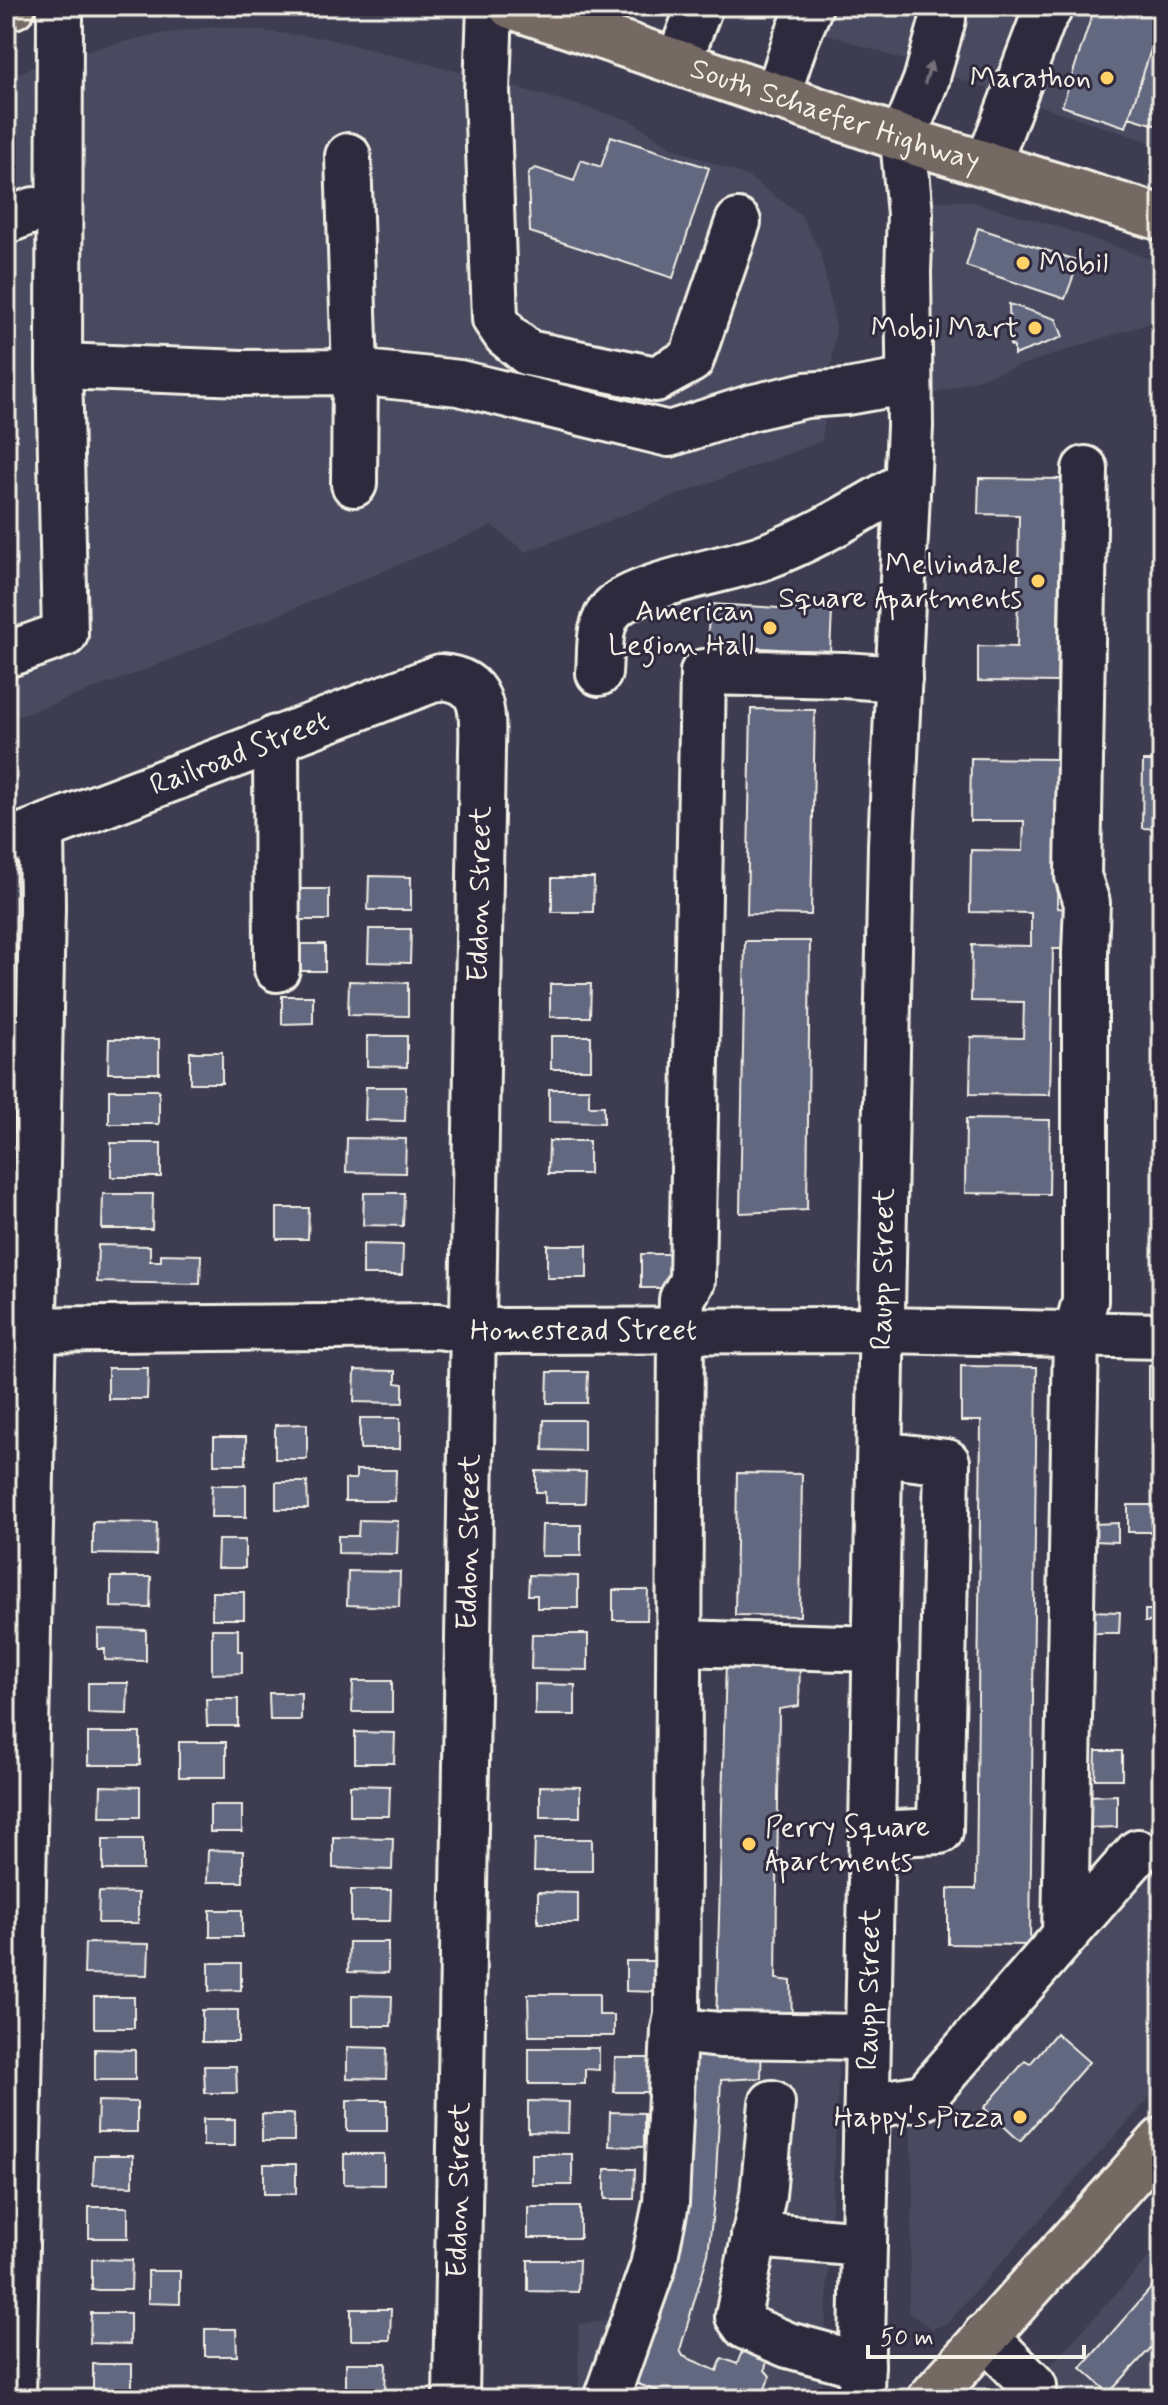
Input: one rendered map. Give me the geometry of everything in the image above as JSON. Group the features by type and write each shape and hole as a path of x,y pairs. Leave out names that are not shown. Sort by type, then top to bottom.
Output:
{"main road":[{"path":"6,7 13,6"},
{"name":"South Schaefer Highway","path":"533,10 903,139 1162,218"},
{"path":"930,2399 1162,2140"}],"street":[{"path":"6,655 65,634 59,366 60,6"},
{"path":"490,6 487,91 495,319 506,335 528,353 656,379 691,360 738,222"},
{"path":"678,63 700,6"},
{"path":"777,97 810,6"},
{"path":"903,139 926,81 943,19 943,6"},
{"path":"988,164 1043,19 1051,6"},
{"name":"Raupp Street","path":"861,2382 891,845 909,381 910,214 903,139"},
{"path":"348,156 355,372 354,484"},
{"path":"59,366 243,373 355,372 459,383 669,434 750,408 806,395 847,392 909,381"},
{"path":"1065,1935 1076,1334 1085,1301 1087,903 1078,876 1085,469"},
{"path":"599,673 603,622 614,606 641,592 764,557 815,534 907,483"},
{"path":"606,2399 653,2266 666,2203 677,2014 681,1331 682,1299 692,1281 703,672 899,679"},
{"name":"Railroad Street","path":"24,835 440,677 454,678 471,688"},
{"name":"Eddon Street","path":"456,2399 483,716 481,705 471,688"},
{"path":"276,738 277,969"},
{"path":"13,2399 19,1330 42,907 24,835"},
{"name":"Homestead Street","path":"19,1330 438,1326 472,1331 883,1330 1162,1336"},
{"path":"873,1834 940,1831 947,1462 880,1454"},
{"path":"680,1643 876,1649"},
{"path":"1066,1855 1150,1851"},
{"path":"867,2106 924,2097 1065,1935 1150,1851"},
{"path":"674,2030 720,2035 868,2037"},
{"path":"772,2103 763,2195 738,2316 746,2327 861,2382"},
{"path":"754,2235 864,2244"},
{"path":"985,2336 1037,2395"}],"shaded area":[{"path":"745,6 1162,6 1162,146 986,88"},
{"path":"215,26 325,38 487,79 630,120 673,148 747,176 801,215 820,251 836,327 822,441 525,552 492,526 148,669 6,721 6,78 58,57 153,35"},
{"path":"935,201 969,201 1053,225 1162,263 1162,319 927,396"},
{"path":"1162,1866 1162,2084 947,2323 933,2329 908,2313 913,2194 910,2123 1115,1890 1141,1869"},
{"path":"658,2039 840,2046 822,2399 597,2399 597,2396 579,2395 579,2324 624,2317 652,2189"},
{"path":"1150,2256 1162,2261 1162,2399 1020,2399"}],"building":[{"name":"Marathon","path":"1095,6 1162,6 1162,15 1126,127 1062,106"},
{"path":"1151,50 1162,54 1162,127 1129,117"},
{"path":"611,136 709,168 673,278 530,232 530,171 536,168 574,181 581,160 601,167"},
{"path":"978,228 1079,261 1065,299 966,266"},
{"name":"Mobil Mart","path":"1009,304 1056,319 1063,337 1014,355 1014,347 1010,345"},
{"name":"Melvindale Square Apartments","path":"979,478 1061,479 1057,682 978,681 978,646 1017,647 1019,515 978,514"},
{"name":"American Legion Hall","path":"710,604 832,611 830,652 707,645"},
{"path":"751,709 815,710 811,915 747,914"},
{"path":"971,758 1060,759 1057,908 1077,909 1076,949 1053,949 1050,1095 970,1094 971,1037 1023,1038 1024,1002 971,1001 972,945 1031,946 1031,913 970,912 971,850 1023,851 1024,821 970,821"},
{"path":"1143,761 1162,761 1162,829 1142,828"},
{"path":"369,876 411,877 411,910 368,910"},
{"path":"552,878 594,878 593,912 552,912"},
{"path":"297,889 329,889 329,920 297,920"},
{"path":"369,929 411,929 410,963 368,962"},
{"path":"745,941 810,941 807,1210 740,1213"},
{"path":"293,944 325,944 325,971 293,971"},
{"path":"349,981 408,983 408,1016 348,1015"},
{"path":"550,984 591,984 590,1017 550,1017"},
{"path":"282,996 313,996 313,1023 282,1024"},
{"path":"367,1036 407,1036 407,1067 367,1066"},
{"path":"551,1036 591,1036 591,1069 551,1069"},
{"path":"109,1039 159,1039 159,1073 108,1073"},
{"path":"190,1052 222,1052 222,1083 190,1083"},
{"path":"366,1087 406,1087 405,1121 365,1120"},
{"path":"549,1089 589,1089 589,1106 604,1106 604,1123 549,1122"},
{"path":"109,1090 159,1090 159,1124 109,1124"},
{"path":"966,1119 1050,1120 1049,1194 965,1193"},
{"path":"347,1138 406,1139 405,1173 346,1172"},
{"path":"549,1141 589,1141 589,1174 548,1174"},
{"path":"111,1143 161,1143 161,1177 111,1177"},
{"path":"364,1193 404,1193 403,1226 363,1225"},
{"path":"103,1194 153,1194 152,1229 102,1229"},
{"path":"277,1208 309,1208 308,1239 277,1239"},
{"path":"363,1244 403,1245 402,1275 363,1275"},
{"path":"98,1245 150,1246 150,1261 161,1261 161,1254 201,1255 200,1284 97,1282"},
{"path":"547,1245 587,1245 587,1278 547,1278"},
{"path":"641,1254 672,1254 671,1288 641,1288"},
{"path":"1162,1365 1162,1399 1149,1399 1149,1366"},
{"path":"961,1366 1037,1367 1030,1945 948,1944 948,1889 976,1889 981,1421 961,1421"},
{"path":"108,1368 148,1368 147,1399 108,1399"},
{"path":"355,1370 396,1371 396,1383 403,1384 403,1403 354,1402"},
{"path":"548,1372 588,1372 587,1403 547,1403"},
{"path":"360,1418 400,1418 400,1449 360,1449"},
{"path":"544,1420 584,1420 584,1451 543,1450"},
{"path":"307,1424 307,1459 275,1459 275,1425"},
{"path":"214,1437 246,1437 246,1464 214,1464"},
{"path":"356,1470 396,1470 395,1501 345,1501 345,1479 356,1479"},
{"path":"536,1471 586,1472 585,1503 545,1503 545,1492 536,1492"},
{"path":"737,1473 802,1474 800,1616 735,1615"},
{"path":"276,1482 307,1482 308,1509 276,1509"},
{"path":"212,1485 246,1485 246,1517 211,1517"},
{"path":"1128,1505 1162,1505 1162,1532 1128,1532"},
{"path":"359,1520 398,1521 397,1554 338,1553 338,1536 358,1536"},
{"path":"93,1522 157,1523 156,1555 93,1554"},
{"path":"1118,1523 1118,1542 1092,1541 1092,1524"},
{"path":"542,1525 581,1525 581,1556 541,1556"},
{"path":"218,1540 245,1540 245,1568 217,1568"},
{"path":"348,1571 400,1572 399,1607 347,1605"},
{"path":"529,1575 578,1576 578,1608 537,1608 537,1595 528,1595"},
{"path":"111,1577 151,1577 150,1608 111,1607"},
{"path":"613,1590 648,1590 647,1620 613,1620"},
{"path":"212,1592 244,1592 244,1619 212,1619"},
{"path":"1154,1596 1162,1596 1162,1621 1145,1622 1145,1610 1154,1610"},
{"path":"1090,1611 1120,1612 1119,1633 1090,1633"},
{"path":"98,1629 146,1630 146,1661 105,1660 105,1649 98,1649"},
{"path":"212,1629 238,1629 242,1673 212,1674"},
{"path":"532,1634 588,1634 588,1670 531,1669"},
{"name":"Perry Square Apartments","path":"726,1660 800,1660 799,1706 779,1709 776,1979 791,1981 792,2024 716,2027"},
{"path":"353,1681 392,1681 392,1712 352,1712"},
{"path":"88,1683 128,1683 127,1714 88,1713"},
{"path":"535,1684 575,1685 575,1715 535,1715"},
{"path":"269,1693 301,1693 301,1720 270,1720"},
{"path":"206,1699 238,1699 238,1726 207,1726"},
{"path":"355,1732 395,1733 394,1763 355,1763"},
{"path":"88,1733 140,1733 140,1765 88,1765"},
{"path":"179,1742 226,1742 226,1777 179,1777"},
{"path":"1096,1751 1122,1751 1122,1779 1095,1779"},
{"path":"350,1785 390,1786 389,1816 350,1816"},
{"path":"101,1786 140,1787 140,1817 100,1817"},
{"path":"540,1786 580,1787 580,1817 540,1817"},
{"path":"1117,1795 1117,1827 1087,1828 1086,1796"},
{"path":"210,1805 242,1805 242,1832 210,1832"},
{"path":"333,1837 393,1838 392,1870 333,1868"},
{"path":"103,1839 143,1839 143,1870 103,1870"},
{"path":"535,1839 592,1839 592,1871 534,1871"},
{"path":"208,1850 243,1851 243,1882 207,1882"},
{"path":"351,1890 391,1890 390,1921 351,1921"},
{"path":"99,1892 138,1893 138,1923 98,1923"},
{"path":"538,1892 578,1893 578,1923 538,1923"},
{"path":"210,1910 242,1910 242,1937 210,1937"},
{"path":"349,1942 388,1942 388,1973 348,1972"},
{"path":"85,1943 149,1944 148,1975 84,1974"},
{"path":"626,1961 656,1961 656,1992 626,1991"},
{"path":"209,1963 241,1963 241,1990 209,1991"},
{"path":"528,1994 599,1994 599,2015 614,2015 614,2036 529,2036"},
{"path":"352,1995 392,1996 391,2026 352,2026"},
{"path":"94,1997 134,1997 134,2028 94,2028"},
{"path":"202,2010 238,2010 238,2042 202,2042"},
{"path":"1056,2033 1089,2062 1020,2141 984,2108 1025,2061 1030,2064"},
{"path":"679,2038 762,2039 761,2078 721,2080 715,2194 708,2254 680,2350 683,2356 717,2371 722,2358 737,2364 747,2339 767,2358 765,2370 770,2376 761,2399 676,2399 626,2379"},
{"path":"347,2047 387,2048 386,2079 347,2078"},
{"path":"529,2048 599,2048 599,2070 585,2069 585,2084 529,2084"},
{"path":"95,2049 135,2050 135,2080 95,2080"},
{"path":"615,2058 650,2058 650,2092 614,2092"},
{"path":"204,2066 236,2066 237,2093 205,2093"},
{"path":"347,2100 387,2100 387,2131 347,2131"},
{"path":"98,2101 137,2102 137,2132 97,2132"},
{"path":"528,2101 569,2102 568,2133 528,2132"},
{"path":"610,2112 644,2113 644,2147 609,2146"},
{"path":"262,2114 294,2114 294,2141 262,2141"},
{"path":"203,2119 235,2119 235,2146 203,2146"},
{"path":"344,2154 384,2154 384,2185 344,2184"},
{"path":"532,2154 572,2154 572,2185 532,2185"},
{"path":"94,2155 133,2155 133,2186 93,2185"},
{"path":"264,2164 296,2164 296,2194 264,2194"},
{"path":"605,2169 635,2169 634,2199 605,2199"},
{"path":"89,2207 128,2207 128,2238 89,2238"},
{"path":"528,2207 580,2207 580,2238 528,2238"},
{"path":"92,2259 132,2260 131,2290 92,2290"},
{"path":"528,2260 579,2260 578,2292 528,2291"},
{"path":"148,2271 180,2271 180,2304 148,2303"},
{"path":"1158,2280 1162,2283 1162,2336 1109,2393 1081,2368"},
{"path":"351,2309 391,2309 390,2340 351,2340"},
{"path":"91,2313 130,2313 130,2344 90,2343"},
{"path":"205,2329 236,2329 237,2356 205,2356"},
{"path":"346,2363 386,2363 385,2394 346,2394"},
{"path":"93,2364 132,2364 132,2395 93,2395"}],"place":[{"name":"Marathon","path":"1107,78"},
{"name":"Mobil","path":"1023,263"},
{"name":"Mobil Mart","path":"1035,328"},
{"name":"Melvindale Square Apartments","path":"1038,581"},
{"name":"American Legion Hall","path":"770,628"},
{"name":"Perry Square Apartments","path":"749,1844"},
{"name":"Happy's Pizza","path":"1020,2117"}]}
